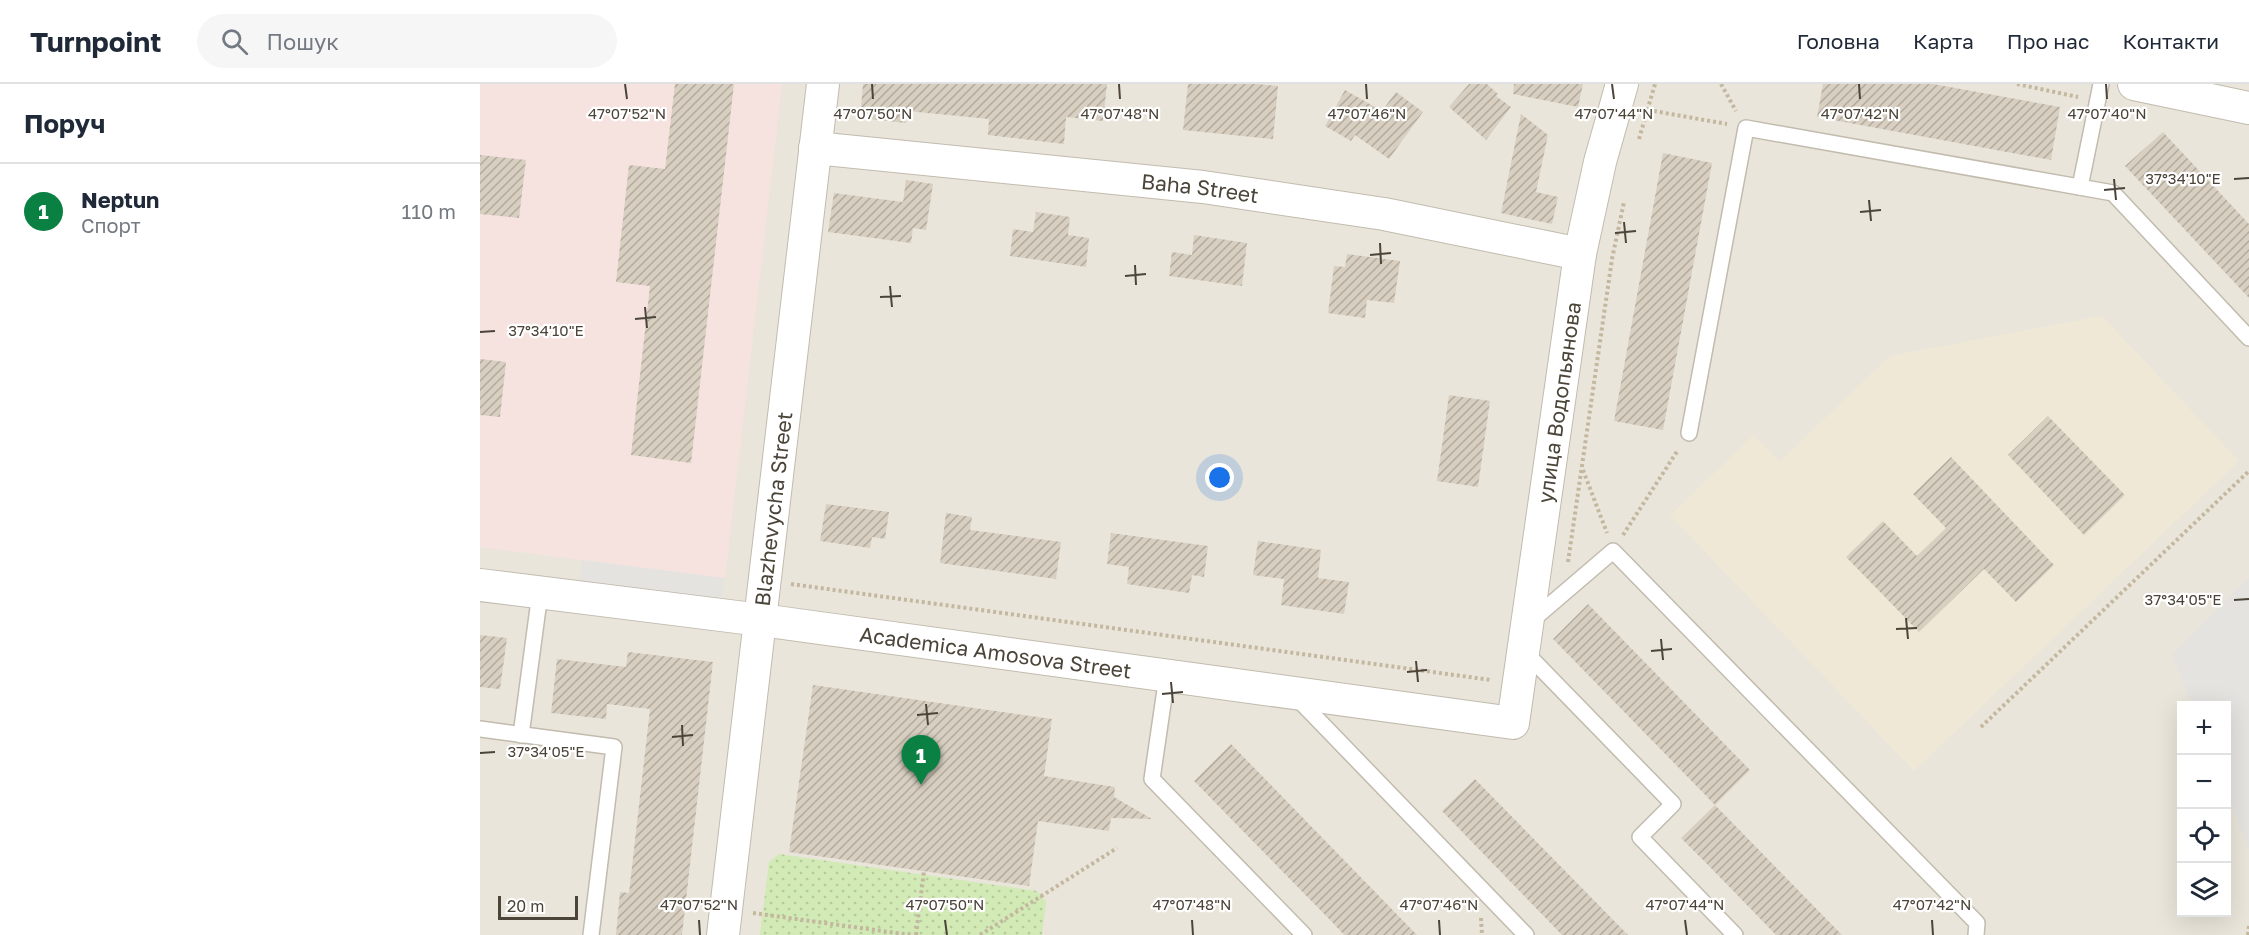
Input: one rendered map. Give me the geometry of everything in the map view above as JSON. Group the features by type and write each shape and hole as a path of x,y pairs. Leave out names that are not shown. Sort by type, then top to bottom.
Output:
{"street":[{"name":"Blazhevycha Street","path":"723,935 823,84"},
{"name":"улица Водопьянова","path":"1513,723 1580,254 1600,162 1622,84"},
{"path":"2134,84 2249,108"},
{"name":"Baha Street","path":"815,148 1203,187 1384,214 1580,254"},
{"name":"Academica Amosova Street","path":"480,585 761,620 1513,723"}],"lane":[{"path":"2080,187 2101,84"},
{"path":"1689,433 1746,128 2113,193 2249,338"},
{"path":"1735,935 1640,837 1673,804 1525,637 1564,593 1613,551 1977,923 1976,935"},
{"path":"521,735 540,593"},
{"path":"1167,676 1152,779 1304,935"},
{"path":"1292,693 1526,935"},
{"path":"480,729 614,747 591,935"}],"path":[{"path":"1636,150 1655,84"},
{"path":"1720,84 1746,128"},
{"path":"1648,110 1746,128"},
{"path":"1564,593 1612,259 1626,192"},
{"path":"1613,551 1689,433"},
{"path":"1582,468 1613,551"},
{"path":"1981,727 2249,471"},
{"path":"765,581 1519,684"},
{"path":"980,935 1117,848"},
{"path":"916,935 924,871"},
{"path":"752,912 911,935"},
{"path":"2248,935 2249,926"}],"shaded area":[{"path":"480,84 2249,84 2249,935 480,935"},
{"path":"480,84 782,84 725,578 480,547"},
{"path":"2102,316 2239,461 1914,771 1670,515 1754,435 1780,461 1890,356"},
{"path":"582,560 725,578 720,615 577,598"},
{"path":"2249,577 2249,850 2231,803 2231,701 2190,701 2172,655"}],"green space":[{"path":"779,854 1037,891 1046,902 1042,935 760,935 769,862"}],"building":[{"path":"675,84 734,84 691,463 631,455 650,286 616,282 629,165 665,169"},
{"path":"863,84 1107,84 1103,121 1066,117 1064,144 988,135 989,119 907,111 906,123 860,118"},
{"path":"1188,84 1278,86 1273,139 1183,130"},
{"path":"1469,84 1487,84 1498,94 1496,96 1511,107 1486,140 1449,107"},
{"path":"1514,84 1583,84 1578,107 1513,94"},
{"path":"1823,84 1933,84 2060,107 2051,160 1817,117"},
{"path":"1345,90 1382,111 1396,92 1423,112 1389,159 1355,135 1351,141 1325,126"},
{"path":"1521,114 1548,135 1536,192 1558,197 1552,224 1501,213"},
{"path":"2163,132 2249,224 2249,298 2125,166"},
{"path":"1663,153 1712,163 1663,430 1614,421"},
{"path":"480,155 526,160 519,218 480,214"},
{"path":"906,180 933,184 926,230 913,228 911,243 828,232 834,193 903,202"},
{"path":"1036,212 1070,217 1068,235 1089,238 1086,267 1010,256 1013,229 1033,232"},
{"path":"1194,235 1247,243 1242,286 1169,276 1172,252 1192,255"},
{"path":"1347,254 1400,261 1394,303 1367,300 1365,318 1328,313 1334,266 1345,267"},
{"path":"480,359 506,362 500,417 480,415"},
{"path":"1449,395 1490,401 1478,487 1437,481"},
{"path":"2048,416 2125,495 2084,535 2008,455"},
{"path":"1951,457 2054,565 2016,602 1984,569 1919,632 1846,557 1883,521 1917,556 1946,528 1913,494"},
{"path":"826,504 889,512 885,539 872,537 870,548 820,541"},
{"path":"946,513 972,517 970,530 1061,542 1056,579 940,563"},
{"path":"1111,533 1208,546 1204,577 1192,575 1189,593 1127,584 1129,567 1107,564"},
{"path":"1258,541 1321,550 1318,578 1349,582 1344,614 1281,605 1284,579 1253,575"},
{"path":"1588,604 1750,770 1715,805 1553,639"},
{"path":"480,635 507,638 500,689 480,687"},
{"path":"628,652 713,662 682,935 616,935 620,892 629,893 650,709 607,704 606,719 551,713 557,659 626,667"},
{"path":"813,685 1052,719 1044,776 1115,787 1114,797 1152,819 1111,818 1109,831 1038,821 1029,886 789,852"},
{"path":"1231,744 1417,935 1344,935 1194,781"},
{"path":"1475,779 1628,935 1562,935 1442,811"},
{"path":"1715,805 1842,935 1776,935 1681,838"}],"place":[{"name":"Neptun","path":"921,785"}]}
